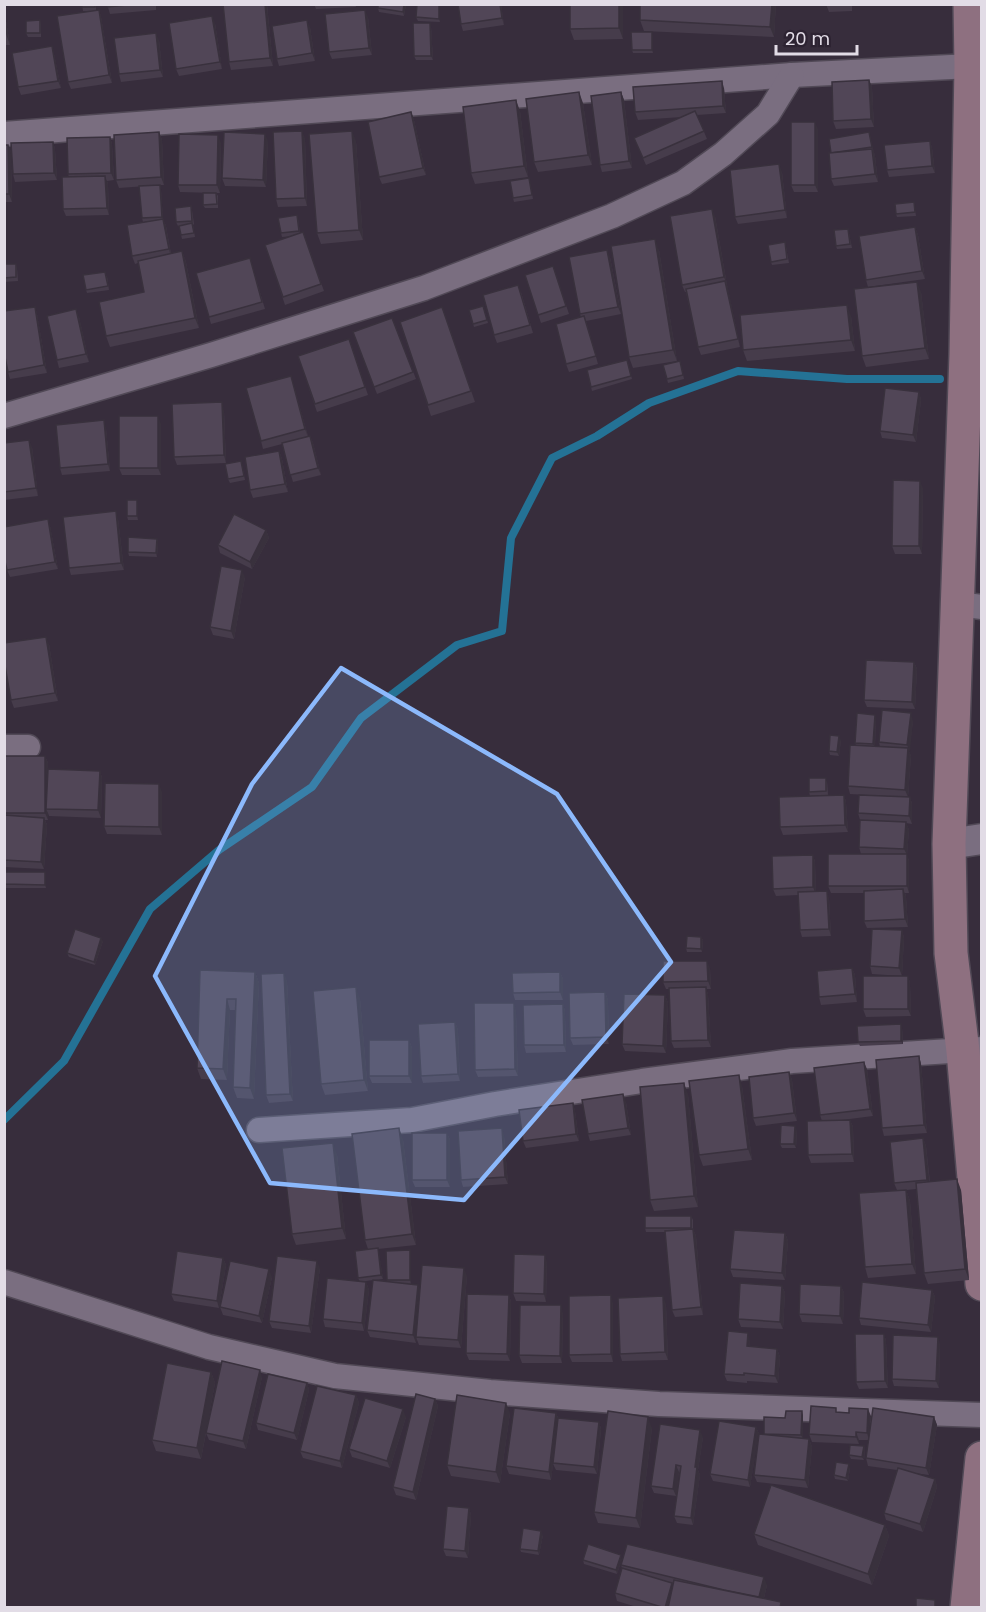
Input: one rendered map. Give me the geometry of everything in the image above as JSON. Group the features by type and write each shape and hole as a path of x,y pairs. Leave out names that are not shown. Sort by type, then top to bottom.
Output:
{"main road":[{"path":"970,4 974,354 969,605 949,844 951,953 972,1050 976,1201 981,1284"},
{"path":"968,1608 981,1458"}],"street":[{"path":"4,134 792,75 971,66"},
{"path":"4,416 222,352 424,288 612,216 683,183 723,154 768,114 792,75"},
{"path":"949,844 981,839"},
{"path":"259,1130 411,1120 642,1081 792,1061 972,1050"},
{"path":"4,1282 209,1347 335,1376 490,1392 659,1404 981,1415"}],"highlighted area":[{"path":"341,668 557,794 671,962 464,1200 270,1183 155,976 252,784"}],"building":[{"path":"82,4 95,4 95,7 82,7"},
{"path":"107,4 136,4 108,7"},
{"path":"223,4 265,4 270,58 229,62"},
{"path":"378,4 404,4 403,12 378,8"},
{"path":"417,4 439,5 439,19 416,17"},
{"path":"458,4 500,4 502,18 461,24"},
{"path":"570,4 619,4 619,28 570,29"},
{"path":"640,4 772,4 770,27 640,20"},
{"path":"99,10 109,75 68,82 57,16"},
{"path":"365,10 369,48 329,52 325,14"},
{"path":"212,16 220,62 176,69 169,23"},
{"path":"40,20 40,33 26,33 26,21"},
{"path":"307,20 312,53 277,59 272,26"},
{"path":"413,23 430,23 431,56 414,56"},
{"path":"631,32 652,32 652,50 632,50"},
{"path":"156,33 160,70 119,74 114,38"},
{"path":"52,46 58,81 18,87 12,53"},
{"path":"869,80 871,119 833,121 832,82"},
{"path":"722,81 723,106 635,112 633,87"},
{"path":"579,92 588,155 534,162 526,99"},
{"path":"621,92 629,161 600,165 591,96"},
{"path":"516,100 524,166 471,173 463,107"},
{"path":"695,111 704,131 643,158 634,138"},
{"path":"411,112 423,168 379,177 368,122"},
{"path":"791,122 815,122 815,185 791,185"},
{"path":"302,131 305,198 276,199 273,132"},
{"path":"352,131 359,230 317,233 309,134"},
{"path":"159,132 161,177 116,180 114,135"},
{"path":"224,132 265,134 263,180 222,178"},
{"path":"869,132 872,147 831,153 829,139"},
{"path":"179,134 218,135 217,185 178,185"},
{"path":"110,137 111,173 68,174 67,138"},
{"path":"930,141 932,166 887,170 884,145"},
{"path":"53,142 54,173 13,174 11,143"},
{"path":"4,145 8,145 9,194 4,194"},
{"path":"872,149 875,174 831,179 829,153"},
{"path":"779,164 785,210 735,217 730,170"},
{"path":"105,176 107,208 63,209 62,177"},
{"path":"529,178 532,195 513,198 510,181"},
{"path":"160,185 162,217 142,218 139,186"},
{"path":"203,193 216,193 217,204 203,205"},
{"path":"914,202 915,212 896,214 895,204"},
{"path":"191,206 192,221 176,222 175,208"},
{"path":"712,209 724,277 682,285 670,216"},
{"path":"297,215 299,231 281,233 278,218"},
{"path":"163,219 169,249 132,256 127,225"},
{"path":"192,223 194,233 181,235 179,226"},
{"path":"915,227 922,271 866,280 859,236"},
{"path":"848,229 850,244 836,246 834,230"},
{"path":"303,232 321,284 283,297 265,245"},
{"path":"655,239 673,350 629,357 611,246"},
{"path":"785,242 787,259 771,262 768,245"},
{"path":"607,250 618,307 580,314 569,257"},
{"path":"182,251 195,318 106,336 99,302 144,292 138,261"},
{"path":"250,258 262,302 209,317 196,273"},
{"path":"4,264 16,264 16,277 4,278"},
{"path":"553,266 566,306 538,315 525,275"},
{"path":"105,272 108,286 86,290 83,275"},
{"path":"725,281 738,339 698,347 686,289"},
{"path":"917,282 925,348 862,356 854,289"},
{"path":"518,285 530,325 494,335 483,295"},
{"path":"847,305 851,340 743,350 740,315"},
{"path":"483,306 487,320 473,324 469,310"},
{"path":"35,307 44,365 8,372 4,352 4,311"},
{"path":"442,307 471,391 428,405 400,322"},
{"path":"76,309 86,354 57,360 47,316"},
{"path":"584,316 596,356 566,364 556,324"},
{"path":"392,318 413,372 374,387 353,332"},
{"path":"349,339 365,387 315,404 298,356"},
{"path":"627,360 631,376 591,387 587,370"},
{"path":"680,361 683,375 667,379 663,365"},
{"path":"291,376 305,429 261,441 246,388"},
{"path":"885,388 919,392 913,435 880,431"},
{"path":"222,402 224,455 174,457 172,404"},
{"path":"119,416 158,416 158,468 119,468"},
{"path":"104,420 108,464 60,468 56,425"},
{"path":"310,436 318,468 290,475 282,443"},
{"path":"29,440 36,488 4,492 4,443"},
{"path":"279,451 285,484 250,490 245,457"},
{"path":"241,461 244,476 228,479 225,464"},
{"path":"893,480 920,481 919,546 892,546"},
{"path":"127,500 137,500 137,516 127,516"},
{"path":"116,511 121,563 69,568 63,517"},
{"path":"234,514 266,530 250,562 218,545"},
{"path":"48,519 55,562 7,570 4,557 4,527"},
{"path":"128,537 157,539 156,553 128,552"},
{"path":"221,566 242,570 231,631 210,627"},
{"path":"46,637 55,693 11,700 4,660 4,643"},
{"path":"866,660 914,662 912,702 864,700"},
{"path":"882,710 911,713 907,745 879,742"},
{"path":"857,713 875,715 873,744 855,743"},
{"path":"830,735 839,736 837,752 829,751"},
{"path":"850,745 908,748 905,790 848,786"},
{"path":"4,756 45,756 45,813 4,813"},
{"path":"48,769 100,771 98,810 46,809"},
{"path":"809,778 826,778 826,791 809,792"},
{"path":"105,783 159,784 159,827 104,826"},
{"path":"844,795 845,825 780,827 779,797"},
{"path":"859,795 910,797 909,816 858,813"},
{"path":"4,815 44,818 41,862 4,860"},
{"path":"860,820 906,822 904,849 859,847"},
{"path":"828,854 907,854 907,886 828,886"},
{"path":"813,855 813,887 773,889 772,856"},
{"path":"4,872 45,872 45,885 4,884"},
{"path":"903,889 905,919 864,921 864,891"},
{"path":"827,891 829,929 800,930 798,892"},
{"path":"75,929 101,938 94,962 67,953"},
{"path":"872,929 902,930 899,968 870,966"},
{"path":"687,936 701,937 701,949 686,948"},
{"path":"663,961 707,961 708,981 663,982"},
{"path":"852,968 855,994 819,997 817,971"},
{"path":"200,970 255,972 250,1088 233,1087 236,999 227,999 223,1069 197,1068"},
{"path":"560,972 560,992 513,993 512,973"},
{"path":"284,973 290,1094 266,1095 261,974"},
{"path":"863,976 908,976 908,1009 863,1009"},
{"path":"356,987 364,1080 321,1084 313,991"},
{"path":"706,987 708,1040 671,1041 669,988"},
{"path":"605,992 606,1037 570,1038 569,993"},
{"path":"624,994 665,995 663,1046 622,1044"},
{"path":"474,1003 514,1003 515,1069 475,1070"},
{"path":"563,1004 564,1045 524,1045 523,1005"},
{"path":"455,1022 458,1074 421,1076 418,1024"},
{"path":"901,1024 901,1041 858,1042 857,1026"},
{"path":"369,1040 409,1040 409,1076 369,1076"},
{"path":"919,1056 924,1125 882,1128 876,1060"},
{"path":"864,1062 870,1109 820,1115 814,1068"},
{"path":"789,1072 794,1113 753,1118 749,1077"},
{"path":"739,1075 748,1149 699,1155 689,1081"},
{"path":"684,1083 694,1196 650,1200 640,1087"},
{"path":"623,1094 628,1128 588,1134 582,1100"},
{"path":"573,1103 576,1134 523,1141 519,1110"},
{"path":"850,1120 852,1154 808,1155 807,1121"},
{"path":"781,1125 795,1126 794,1144 780,1144"},
{"path":"399,1128 412,1234 365,1240 352,1134"},
{"path":"502,1128 505,1177 461,1180 458,1131"},
{"path":"412,1133 447,1133 447,1180 412,1180"},
{"path":"923,1138 927,1180 894,1183 890,1142"},
{"path":"333,1143 342,1228 292,1234 282,1148"},
{"path":"957,1179 965,1269 924,1273 916,1183"},
{"path":"906,1190 912,1264 865,1267 859,1193"},
{"path":"645,1216 691,1216 691,1228 645,1228"},
{"path":"693,1229 701,1307 672,1310 665,1231"},
{"path":"734,1230 785,1233 782,1273 730,1269"},
{"path":"378,1248 381,1275 358,1278 355,1251"},
{"path":"410,1250 410,1280 387,1280 386,1251"},
{"path":"177,1251 223,1258 217,1301 171,1294"},
{"path":"514,1254 545,1255 544,1294 513,1293"},
{"path":"277,1256 317,1261 309,1326 269,1321"},
{"path":"230,1261 269,1269 259,1316 220,1307"},
{"path":"422,1265 464,1268 458,1340 416,1337"},
{"path":"327,1278 366,1282 362,1323 323,1319"},
{"path":"373,1280 418,1285 413,1335 367,1330"},
{"path":"862,1282 932,1290 928,1325 859,1318"},
{"path":"740,1283 782,1286 780,1322 738,1319"},
{"path":"800,1284 841,1286 840,1316 799,1314"},
{"path":"467,1294 509,1295 507,1354 466,1353"},
{"path":"611,1295 611,1354 569,1355 569,1296"},
{"path":"663,1296 665,1352 620,1354 618,1298"},
{"path":"520,1305 561,1305 560,1356 519,1355"},
{"path":"728,1331 748,1333 747,1346 777,1349 775,1376 724,1374"},
{"path":"855,1334 884,1334 885,1381 856,1382"},
{"path":"893,1335 938,1337 936,1381 892,1379"},
{"path":"222,1361 260,1370 243,1441 206,1433"},
{"path":"167,1363 211,1372 197,1448 152,1440"},
{"path":"268,1374 307,1383 294,1433 256,1423"},
{"path":"317,1386 356,1395 340,1461 300,1451"},
{"path":"416,1394 435,1399 413,1492 393,1487"},
{"path":"457,1395 506,1403 496,1472 447,1465"},
{"path":"365,1398 403,1409 387,1461 349,1449"},
{"path":"811,1406 836,1408 836,1412 849,1413 849,1408 868,1409 867,1433 856,1432 856,1437 809,1434"},
{"path":"514,1408 556,1413 549,1472 506,1466"},
{"path":"873,1408 934,1417 926,1468 866,1458"},
{"path":"608,1411 648,1417 636,1518 594,1512"},
{"path":"786,1411 802,1411 801,1435 764,1434 764,1417 785,1418"},
{"path":"558,1418 599,1422 594,1467 553,1463"},
{"path":"719,1421 756,1427 748,1480 710,1474"},
{"path":"660,1424 700,1430 691,1518 674,1516 681,1466 676,1465 673,1489 651,1486"},
{"path":"759,1434 809,1439 805,1480 754,1475"},
{"path":"850,1445 864,1446 862,1457 849,1455"},
{"path":"836,1462 849,1464 846,1478 834,1475"},
{"path":"898,1468 935,1479 920,1524 884,1513"},
{"path":"771,1485 885,1525 868,1574 754,1534"},
{"path":"447,1506 469,1508 465,1551 443,1549"},
{"path":"523,1528 541,1531 538,1551 520,1549"},
{"path":"588,1544 621,1555 616,1570 583,1560"},
{"path":"627,1544 764,1577 759,1597 621,1565"},
{"path":"622,1568 672,1583 665,1608 615,1593"},
{"path":"674,1580 781,1602 780,1608 668,1608"},
{"path":"916,1598 935,1600 935,1608 916,1608"}],"waterway":[{"path":"4,1120 64,1061 150,909 219,850 312,787 361,718 457,645 502,631 511,538 552,458 597,436 649,403 738,371 847,379 940,379"}]}
